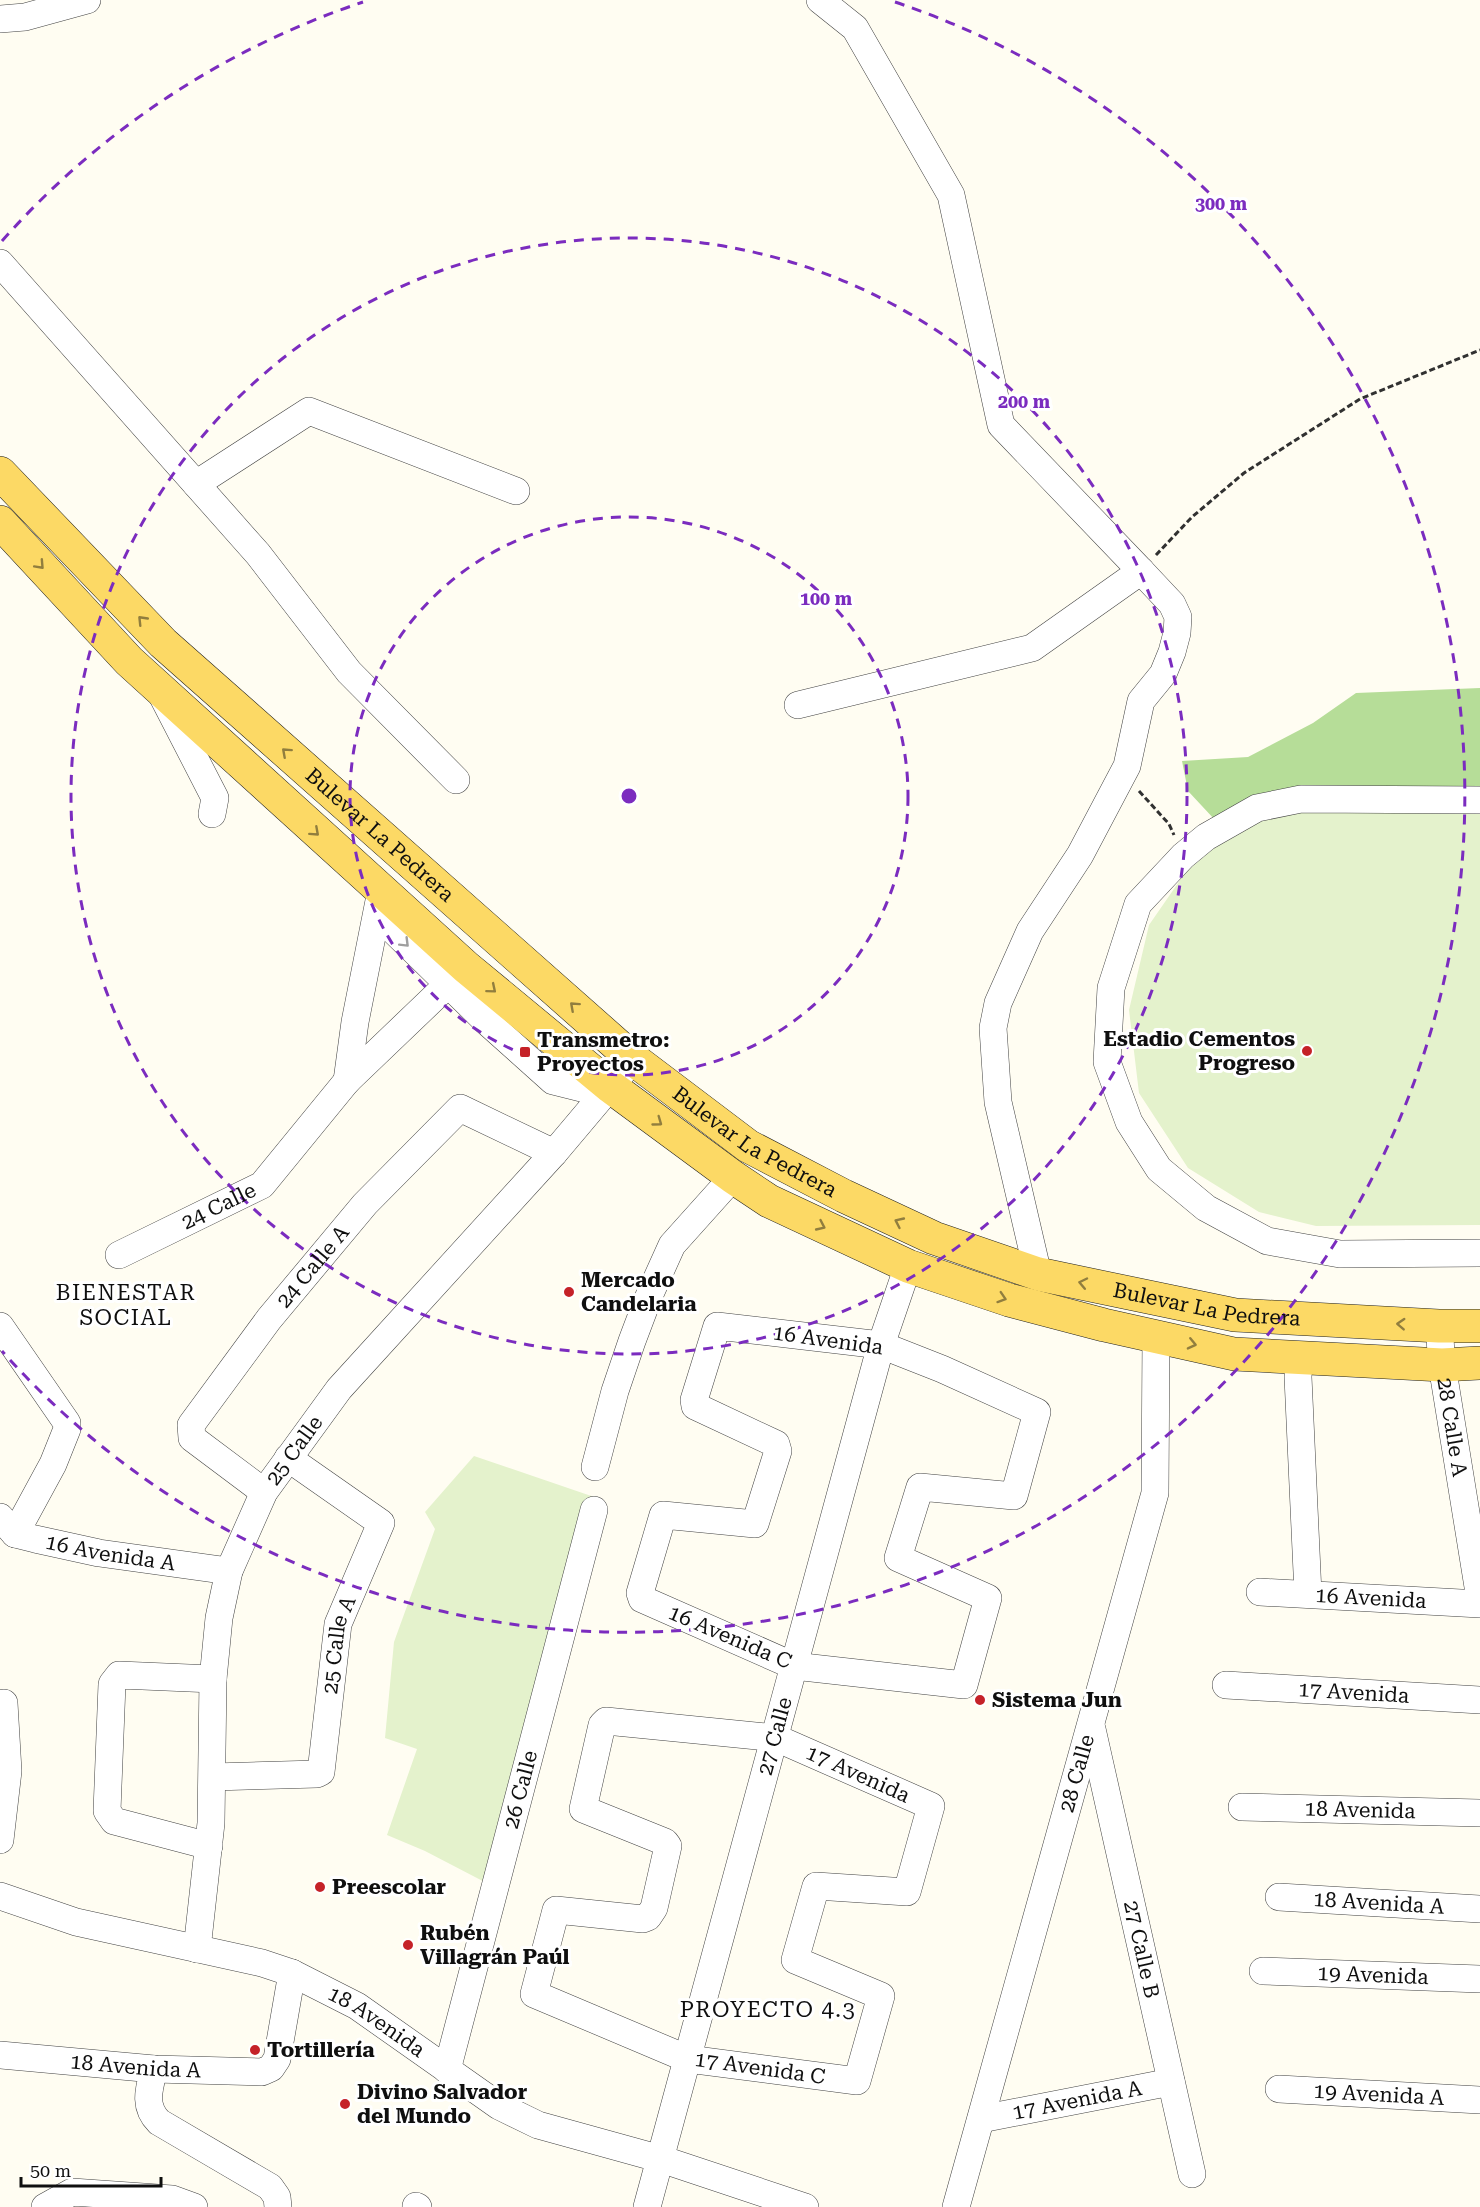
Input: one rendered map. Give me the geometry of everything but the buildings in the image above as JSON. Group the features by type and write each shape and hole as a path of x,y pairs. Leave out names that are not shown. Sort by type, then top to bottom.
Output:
{"main road":[{"name":"Bulevar La Pedrera","path":"0,472 163,643 633,1059 748,1146 844,1196 934,1238 1038,1274 1235,1315 1439,1326 1480,1326"},
{"name":"Bulevar La Pedrera","path":"0,522 129,661 381,891 456,976 769,1201 908,1266 1009,1300 1234,1354 1442,1365 1480,1363"}],"street":[{"path":"0,19 25,17 87,0"},
{"path":"820,0 855,28 951,195 1001,425 1172,604 1178,617 1177,633 1162,674 1141,701 1131,753 1122,775 1080,855 1030,931 998,1003 993,1028 998,1102 1038,1274"},
{"path":"0,263 258,554 349,672 456,780"},
{"path":"196,484 309,411 516,491"},
{"path":"798,705 1032,648 1141,571"},
{"path":"160,690 215,798 212,814"},
{"path":"1480,800 1301,799 1257,808 1206,837 1183,856 1138,904 1111,988 1107,1062 1128,1122 1159,1170 1206,1208 1267,1241 1340,1254 1480,1253"},
{"path":"347,1081 355,1022 381,891"},
{"name":"24 Calle","path":"119,1255 262,1185 347,1081 456,976"},
{"name":"25 Calle","path":"197,1949 209,1846 213,1777 213,1678 219,1618 229,1571 264,1492 339,1389 554,1153 633,1059"},
{"name":"24 Calle A","path":"264,1492 192,1438 191,1425 269,1320 365,1204 462,1108 554,1153"},
{"path":"595,1467 615,1391 649,1296 672,1245 733,1177"},
{"name":"27 Calle","path":"647,2207 881,1345 908,1266"},
{"name":"16 Avenida","path":"642,1599 640,1593 663,1515 755,1524 778,1448 776,1444 695,1406 694,1400 715,1327 719,1325 881,1345 942,1369 1036,1412 1014,1497 920,1487 898,1558 988,1598 964,1685"},
{"path":"0,1326 65,1418 67,1429 62,1445 7,1526"},
{"name":"28 Calle A","path":"1439,1326 1442,1365 1480,1599"},
{"name":"28 Calle","path":"956,2207 1155,1493 1156,1336"},
{"path":"1299,1358 1308,1594"},
{"name":"25 Calle A","path":"213,1777 317,1774 321,1772 338,1624 381,1523 288,1458"},
{"name":"26 Calle","path":"447,2070 594,1510"},
{"name":"16 Avenida A","path":"7,1526 99,1552 229,1571"},
{"name":"16 Avenida","path":"1260,1592 1480,1604"},
{"name":"16 Avenida C","path":"642,1599 794,1666 964,1685"},
{"path":"209,1846 114,1821 107,1811 112,1684 115,1679 119,1676 213,1678"},
{"name":"17 Avenida","path":"1226,1684 1480,1700"},
{"path":"0,1840 8,1771 4,1703"},
{"name":"17 Avenida","path":"534,1993 556,1910 643,1919 648,1917 654,1908 669,1850 665,1842 583,1809 602,1725 606,1721 776,1738 931,1806 907,1892 816,1886 795,1960 881,1996 857,2081"},
{"name":"27 Calle B","path":"1091,1725 1192,2174"},
{"name":"18 Avenida","path":"1242,1807 1480,1813"},
{"name":"18 Avenida","path":"0,1896 76,1922 262,1963 292,1973 357,2006 499,2106 538,2125 661,2159 805,2207"},
{"name":"18 Avenida A","path":"1279,1896 1480,1909"},
{"name":"19 Avenida","path":"1263,1971 1480,1979"},
{"name":"18 Avenida A","path":"0,2055 154,2069 257,2073 271,2067 278,2054 292,1973"},
{"name":"17 Avenida C","path":"534,1993 536,1996 688,2059 857,2081"},
{"path":"154,2069 147,2099 154,2118 270,2187 277,2197 278,2207"},
{"name":"17 Avenida A","path":"981,2119 1171,2082"},
{"name":"19 Avenida A","path":"1279,2089 1480,2100"},
{"path":"45,2207 72,2192 172,2199 194,2207"}],"path":[{"path":"1141,571 1192,517 1244,472 1360,399 1480,350"},
{"path":"1122,775 1169,824 1183,856"}],"green space":[{"path":"1480,688 1480,808 1229,835 1188,791 1182,761 1248,757 1313,723 1356,693"},
{"name":"Estadio Cementos Progreso","path":"1293,808 1480,808 1480,1225 1316,1226 1259,1212 1188,1168 1139,1093 1129,1010 1149,925 1185,873 1229,835"},
{"path":"474,1456 603,1500 500,1890 425,1851 387,1835 417,1749 385,1738 394,1642 435,1529 425,1512"}],"place":[{"name":"Estadio Cementos Progreso","path":"1307,1051"},
{"name":"Transmetro: Proyectos","path":"525,1052"},
{"name":"Mercado Candelaria","path":"569,1292"},
{"name":"Sistema Jun","path":"980,1700"},
{"name":"Preescolar","path":"320,1887"},
{"name":"Rubén Villagrán Paúl","path":"408,1945"},
{"name":"Tortillería","path":"255,2050"},
{"name":"Divino Salvador del Mundo","path":"345,2104"}],"district":[{"name":"BIENESTAR SOCIAL","path":"126,1304"},
{"name":"PROYECTO 4.3","path":"768,2009"}]}
